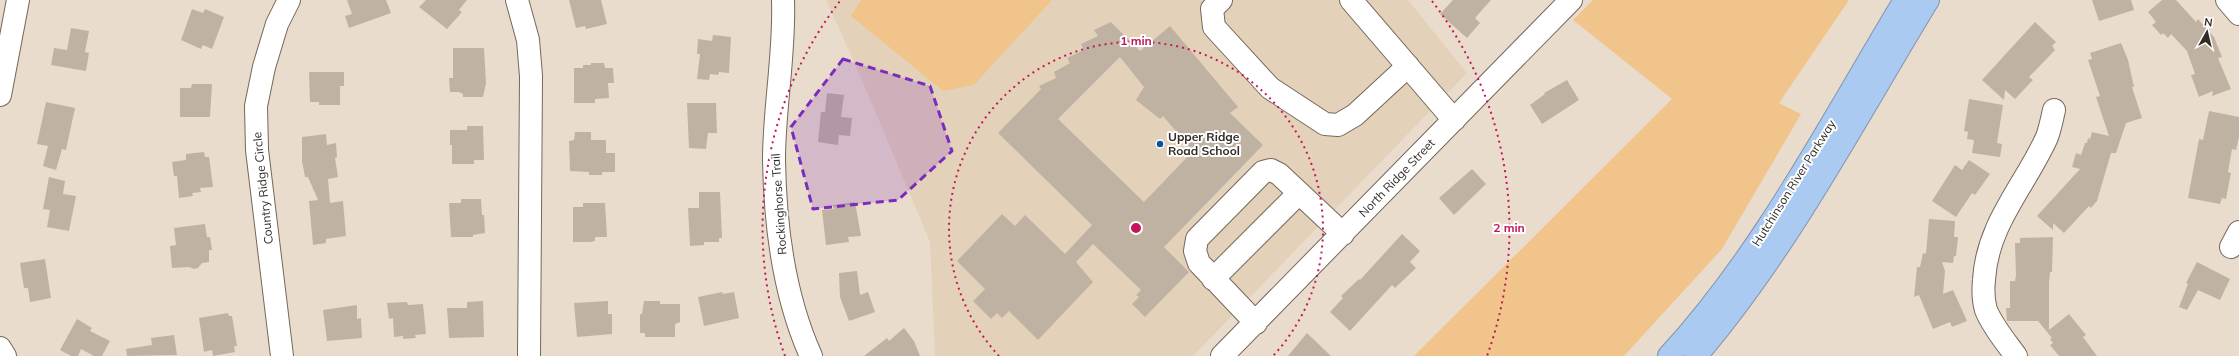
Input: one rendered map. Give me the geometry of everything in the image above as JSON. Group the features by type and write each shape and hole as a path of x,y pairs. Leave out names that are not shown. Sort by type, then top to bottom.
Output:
{"highway":[{"name":"Hutchinson River Parkway","path":"1669,356 1710,308 1759,240 1905,0"},
{"name":"Hutchinson River Parkway","path":"1696,356 1739,302 1788,233 1928,0"}],"street":[{"path":"0,95 18,0"},
{"name":"Country Ridge Circle","path":"282,356 257,150 256,106 264,67 276,24 289,0"},
{"path":"517,0 528,40 531,76 529,356"},
{"name":"Rockinghorse Trail","path":"783,0 784,28 774,160 779,238 798,328 811,356"},
{"path":"1221,0 1212,10 1214,27 1270,88 1325,124 1338,125 1355,115 1408,66"},
{"path":"1351,0 1454,120"},
{"path":"2227,0 2239,14"},
{"name":"North Ridge Street","path":"1222,356 1454,120 1566,2"},
{"path":"2016,356 1995,328 1986,309 1983,294 1984,264 1989,245 2001,216 2047,136 2054,110"},
{"path":"1256,323 1199,263 1195,251 1197,239 1263,172 1271,170 1278,174 1343,234"},
{"path":"1213,279 1299,193"},
{"path":"0,348 5,356"}],"highlighted area":[{"path":"843,59 930,86 952,151 898,200 813,209 791,127"}],"shaded area":[{"path":"826,0 1408,0 1467,73 1193,356 935,356 930,242 859,73"},
{"path":"861,0 1052,0 974,85 943,91 851,16"},
{"path":"1593,0 1849,0 1779,103 1801,114 1722,249 1624,356 1414,356 1672,99 1573,20"}],"building":[{"path":"347,0 386,0 391,13 349,28 345,16 352,14"},
{"path":"426,0 467,0 459,10 462,12 447,29 419,7"},
{"path":"569,0 601,0 607,24 586,29 585,26 576,28"},
{"path":"1453,0 1491,0 1475,18 1480,23 1467,38 1440,14"},
{"path":"2092,0 2131,0 2134,10 2099,21"},
{"path":"2162,0 2176,0 2196,22 2198,19 2214,37 2222,57 2218,58 2231,89 2212,96 2213,91 2199,97 2191,75 2195,74 2187,51 2171,34 2168,38 2163,33 2161,35 2152,25 2156,22 2148,12"},
{"path":"192,9 203,13 205,9 224,17 212,49 203,45 201,49 181,40"},
{"path":"1111,22 1140,51 1170,26 1238,107 1230,113 1263,145 1164,247 1189,272 1145,317 1132,304 1139,297 1136,295 1141,290 1093,244 1076,262 1093,282 1038,340 1009,311 1002,318 997,313 991,319 973,301 985,289 957,261 1002,214 1015,226 1025,215 1065,254 1092,225 998,133 1041,89 1039,86 1056,78 1054,72 1070,63 1067,58 1084,50 1081,44 1098,36 1094,30","holes":["1120,57 1144,87 1136,100 1160,119 1163,116 1193,151 1144,202 1058,119"]},
{"path":"2035,22 2056,42 2052,46 2055,50 2029,77 2033,80 2015,99 2005,90 2004,100 1982,80"},
{"path":"71,28 89,31 85,52 89,53 86,71 51,65 54,48 67,50"},
{"path":"713,35 731,37 729,73 719,72 718,75 710,74 709,80 697,79 700,54 697,54 698,39 712,41"},
{"path":"2121,43 2128,60 2134,87 2132,87 2142,118 2126,123 2116,153 2111,153 2097,201 2091,208 2089,206 2064,233 2053,223 2053,230 2037,216 2080,169 2072,167 2076,153 2081,155 2085,143 2087,143 2088,138 2090,139 2092,132 2109,136 2096,97 2100,96 2088,60 2092,59 2090,53"},
{"path":"453,48 484,48 486,83 483,97 463,97 463,94 459,92 450,92 449,78 453,78"},
{"path":"591,63 604,63 605,68 613,68 614,83 608,83 609,98 595,99 595,103 574,103 574,68 583,68 583,65 591,65"},
{"path":"309,72 344,72 344,86 340,86 340,105 319,105 319,102 310,102"},
{"path":"1567,80 1579,100 1542,124 1530,105 1545,94 1544,93"},
{"path":"192,84 212,84 210,117 180,117 180,88 191,88"},
{"path":"827,93 844,95 841,117 852,118 850,136 839,135 838,145 818,142 821,112 825,112"},
{"path":"1969,99 2003,105 1997,143 2002,144 2000,157 1972,153 1974,140 1967,139 1968,132 1964,131"},
{"path":"46,102 75,108 66,150 62,149 56,170 43,166 48,146 37,144"},
{"path":"687,103 716,103 717,133 708,133 706,149 689,148"},
{"path":"2209,111 2239,117 2239,137 2236,150 2232,149 2228,172 2231,173 2226,199 2222,198 2220,204 2188,198 2199,139 2203,140"},
{"path":"467,126 483,126 484,160 474,160 474,164 452,164 450,130 467,130"},
{"path":"575,132 591,132 591,140 606,140 606,153 615,153 615,172 602,172 602,175 589,175 589,172 570,171 569,141 574,140"},
{"path":"326,134 327,145 336,143 337,157 335,158 338,177 328,179 330,203 343,201 346,236 326,239 326,243 313,245 309,201 318,200 308,177 305,177 302,161 302,137"},
{"path":"204,152 205,157 209,157 213,187 200,188 201,192 192,193 193,196 179,198 177,176 174,176 172,162 186,160 186,154"},
{"path":"1969,160 1990,174 1975,195 1972,193 1956,217 1932,201 1955,165 1962,170"},
{"path":"1472,169 1486,184 1454,215 1439,198"},
{"path":"49,177 65,181 63,194 76,196 69,231 47,227 50,210 43,209"},
{"path":"699,192 720,192 722,238 719,238 719,242 704,242 704,245 690,246 688,208 699,208"},
{"path":"461,199 481,199 485,233 473,235 473,237 451,237 449,203 461,203"},
{"path":"855,202 861,236 848,237 849,242 826,245 822,210 834,209 833,205"},
{"path":"583,203 605,203 607,237 595,237 595,241 590,242 573,242 573,207 583,207"},
{"path":"1929,219 1955,221 1954,237 1958,237 1956,256 1954,256 1953,263 1942,262 1945,271 1943,294 1953,290 1967,321 1952,327 1950,322 1933,329 1919,295 1914,297 1917,267 1920,267 1923,253 1926,254"},
{"path":"205,224 207,237 210,237 212,250 209,250 209,262 202,263 198,268 194,269 189,267 172,268 170,246 176,245 174,228"},
{"path":"1402,234 1420,251 1410,262 1416,268 1395,288 1392,285 1350,331 1330,312 1343,298 1341,296 1359,279 1360,280"},
{"path":"2053,237 2052,272 2050,272 2049,283 2049,330 2069,314 2086,335 2083,337 2097,356 2059,356 2050,345 2053,343 2050,339 2052,338 2038,321 2007,321 2006,308 2010,308 2010,281 2015,281 2016,275 2015,243 2020,243 2020,238"},
{"path":"45,259 51,298 30,302 28,288 24,288 20,263"},
{"path":"2197,262 2230,279 2220,300 2198,290 2187,310 2179,307 2188,284 2186,283"},
{"path":"857,271 860,295 868,292 875,312 849,321 840,297 839,273"},
{"path":"722,292 723,294 734,292 739,318 704,326 698,297"},
{"path":"483,301 484,337 449,338 447,308 467,308 467,302"},
{"path":"608,301 608,314 612,314 612,334 577,337 574,303"},
{"path":"644,301 660,301 660,304 680,304 680,322 675,324 675,337 645,337 645,333 640,333 640,314 642,314"},
{"path":"407,302 408,305 423,304 426,334 415,335 416,338 403,339 403,336 394,337 393,318 389,319 387,303"},
{"path":"357,305 357,319 361,318 362,338 327,341 323,310"},
{"path":"228,313 229,316 232,316 237,346 234,346 235,352 213,356 212,350 204,352 199,318"},
{"path":"77,319 92,328 90,331 110,341 102,356 94,356 81,349 78,356 71,356 60,350"},
{"path":"904,328 914,341 920,356 864,356 887,338 889,341"},
{"path":"1307,333 1331,356 1288,356"},
{"path":"174,335 177,355 127,356 126,349 152,345 151,338"}],"place":[{"name":"Upper Ridge Road School","path":"1160,144"}]}
